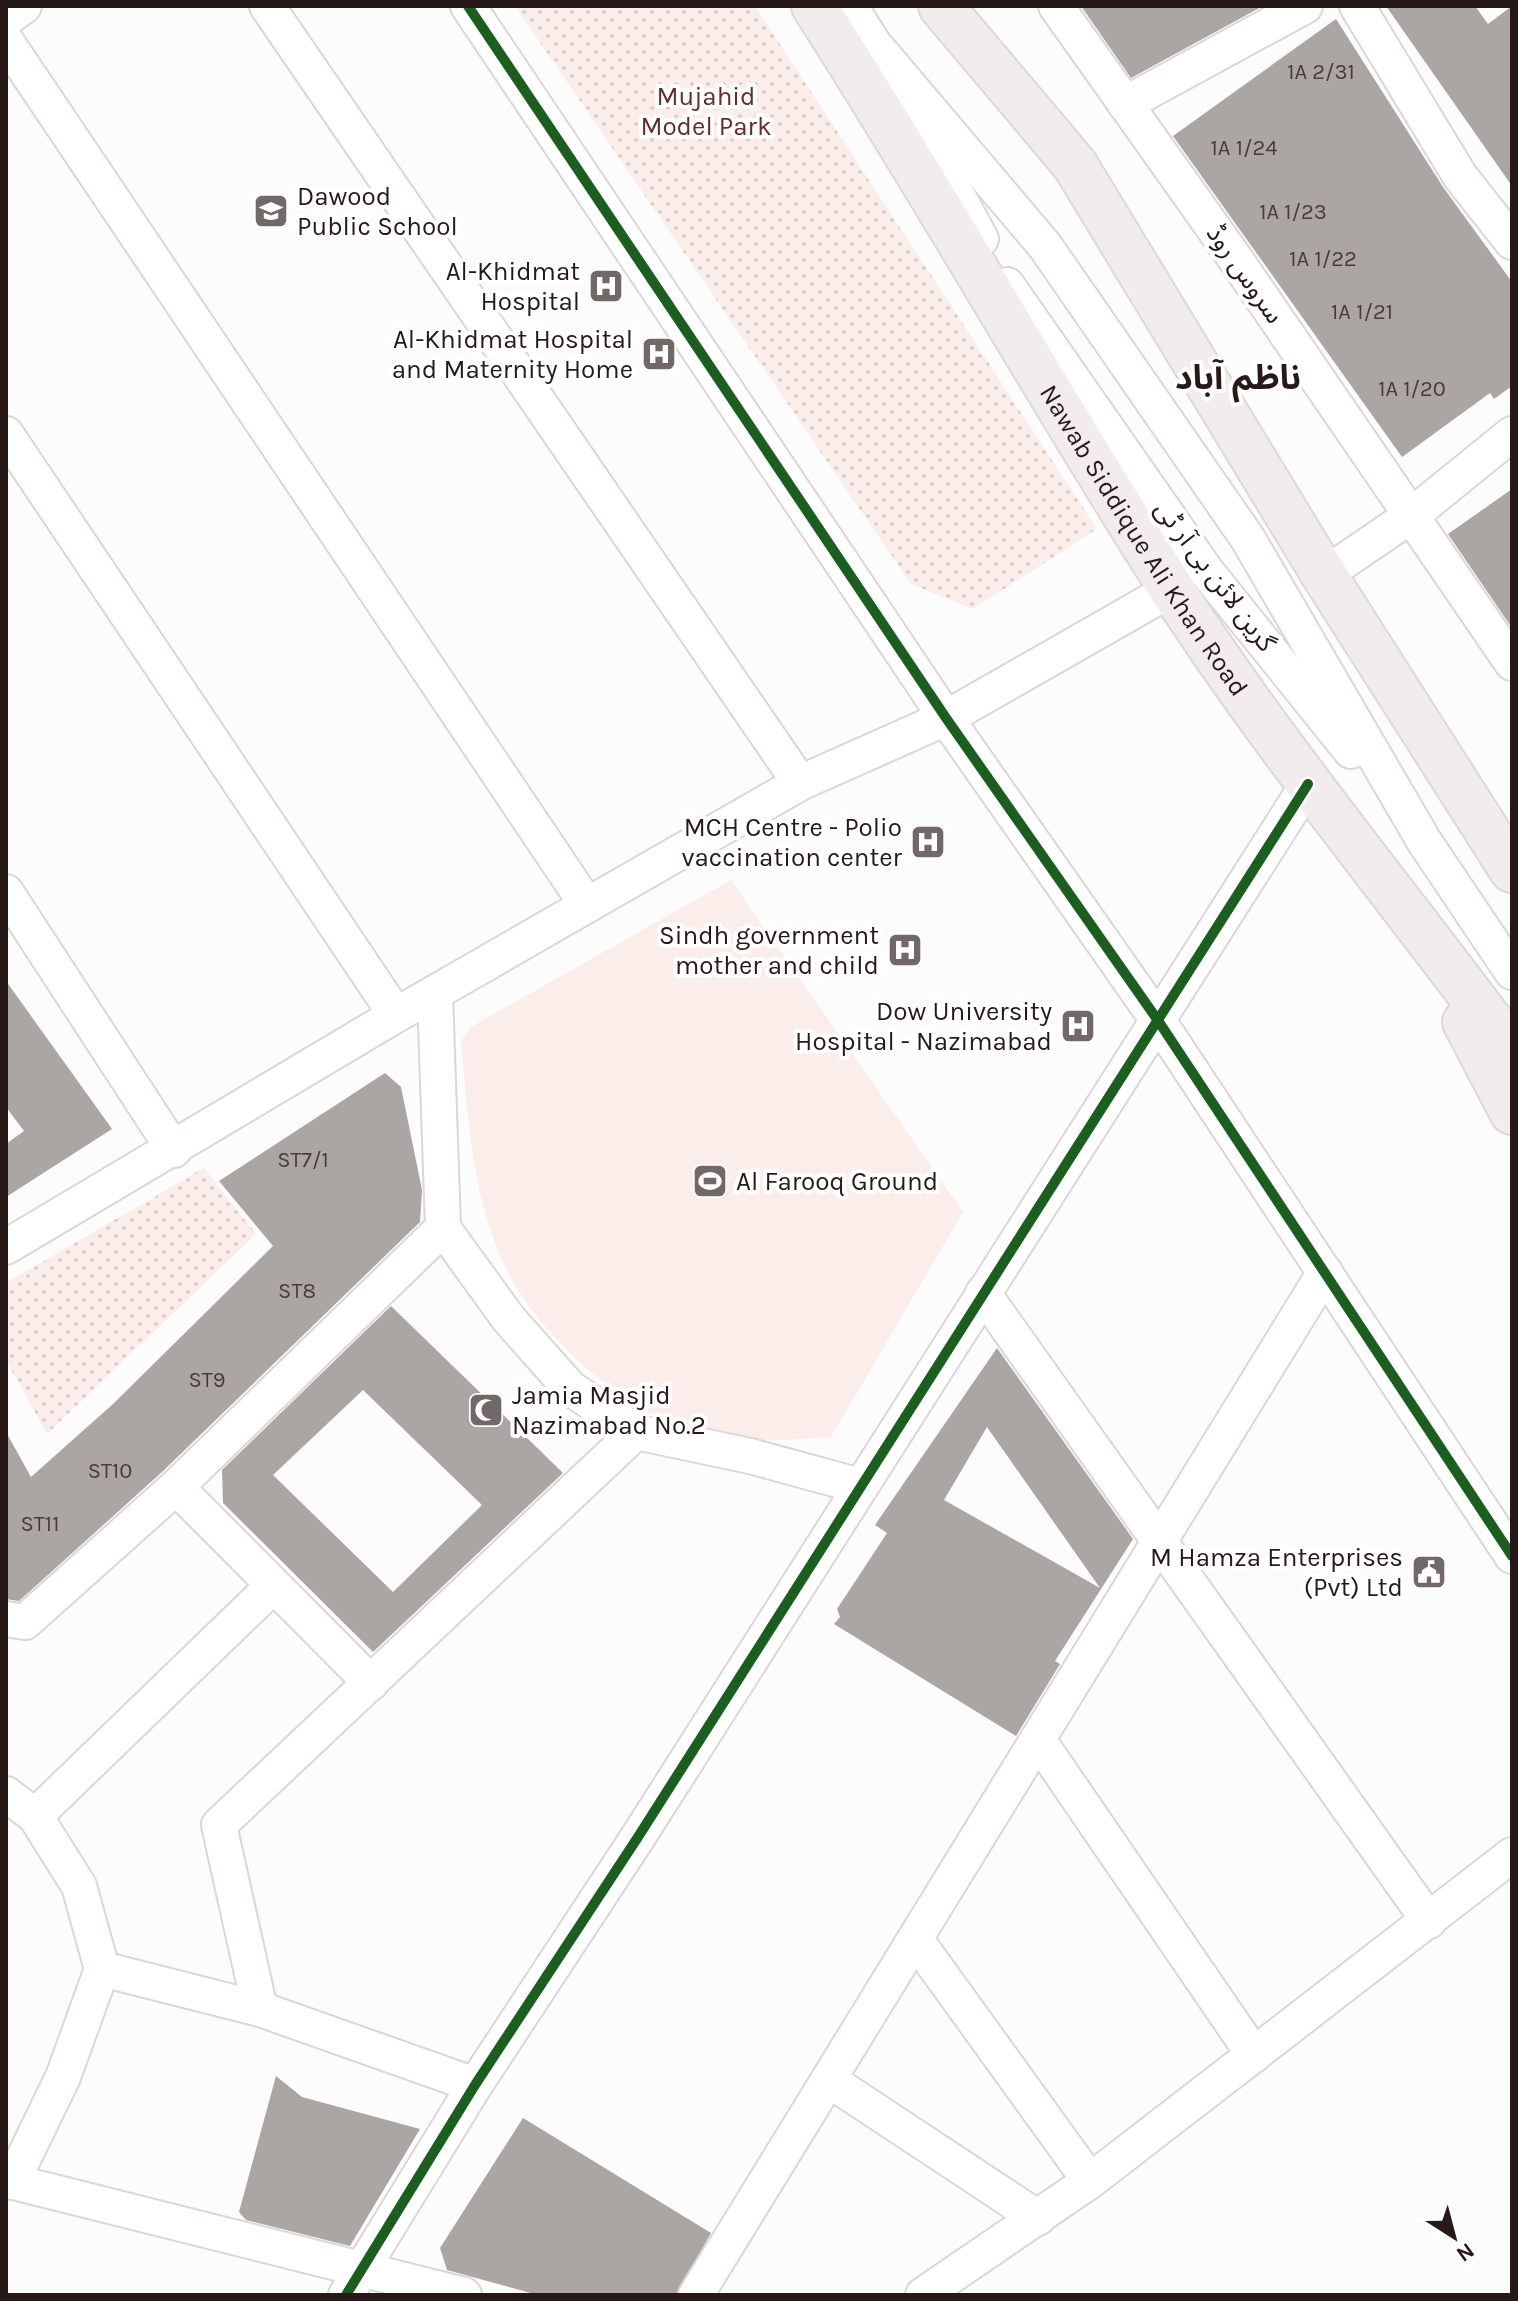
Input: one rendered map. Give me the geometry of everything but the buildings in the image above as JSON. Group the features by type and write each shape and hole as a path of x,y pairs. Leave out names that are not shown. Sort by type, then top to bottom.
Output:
{"main road":[{"name":"Nawab Siddique Ali Khan Road","path":"814,6 1172,589 1308,784 1402,902 1512,1050"},
{"path":"941,6 1075,165 1324,575 1512,870"},
{"path":"1480,823 1512,860"},
{"path":"1402,902 1512,1112"}],"street":[{"path":"6,19 24,6"},
{"path":"267,6 800,783"},
{"path":"468,6 946,718 1159,1022 1512,1556"},
{"name":"گرین لائن بی آر ٹی","path":"850,6 879,50 1001,276 1207,572 1424,841"},
{"name":"سروس روڈ","path":"1056,6 1512,663"},
{"path":"1125,104 1305,6"},
{"path":"1357,6 1460,176 1512,242"},
{"path":"6,41 587,905"},
{"name":"گرین لائن بی آر ٹی","path":"879,50 1045,246 1248,539 1424,841 1512,972"},
{"path":"6,434 396,1015"},
{"path":"1324,575 1412,515 1512,434"},
{"path":"6,1247 174,1150 396,1015 800,783 946,718 1172,589"},
{"path":"355,2283 475,2085 638,1837 1308,784"},
{"path":"11,910 174,1150"},
{"path":"435,994 443,1228 508,1318 570,1388 636,1432 750,1456 860,1486"},
{"path":"6,1619 25,1622 176,1487 443,1228"},
{"path":"696,2295 1162,1543 1325,1272"},
{"path":"983,1293 1429,1921"},
{"path":"260,2009 219,1825 636,1432"},
{"path":"176,1487 371,1683"},
{"path":"35,1816 273,1586"},
{"path":"1039,1741 1254,2055"},
{"path":"6,1794 35,1816 79,1886 102,1969 63,2077 9,2181 355,2283 464,2295"},
{"path":"923,2295 1090,2181 1512,1855"},
{"path":"916,1940 1090,2181"},
{"path":"102,1969 260,2009 475,2085"},
{"path":"829,2080 1038,2218"}],"green space":[{"name":"Mujahid Model Park","path":"515,6 755,6 1097,529 973,609 911,584"},
{"name":"Al Farooq Ground","path":"731,880 963,1212 831,1437 751,1440 704,1434 676,1425 619,1393 565,1348 523,1297 496,1245 479,1188 461,1041 471,1027"},
{"path":"204,1168 256,1234 47,1434 6,1360 6,1283"}],"cycle path":[{"path":"468,6 946,718 1159,1022 1512,1556"},
{"path":"346,2295 475,2085 638,1837 1308,784"}],"place":[{"name":"Dawood Public School","path":"271,211"},
{"name":"Al-Khidmat Hospital","path":"606,286"},
{"name":"Al-Khidmat Hospital and Maternity Home","path":"659,354"},
{"name":"MCH Centre - Polio vaccination center","path":"928,842"},
{"name":"Sindh government mother and child","path":"905,950"},
{"name":"Dow University Hospital - Nazimabad","path":"1078,1026"},
{"name":"Al Farooq Ground","path":"710,1181"},
{"name":"Jamia Masjid Nazimabad No.2","path":"486,1410"},
{"name":"M Hamza Enterprises (Pvt) Ltd","path":"1429,1572"}],"district":[{"name":"ناظم آباد","path":"1238,378"}]}
